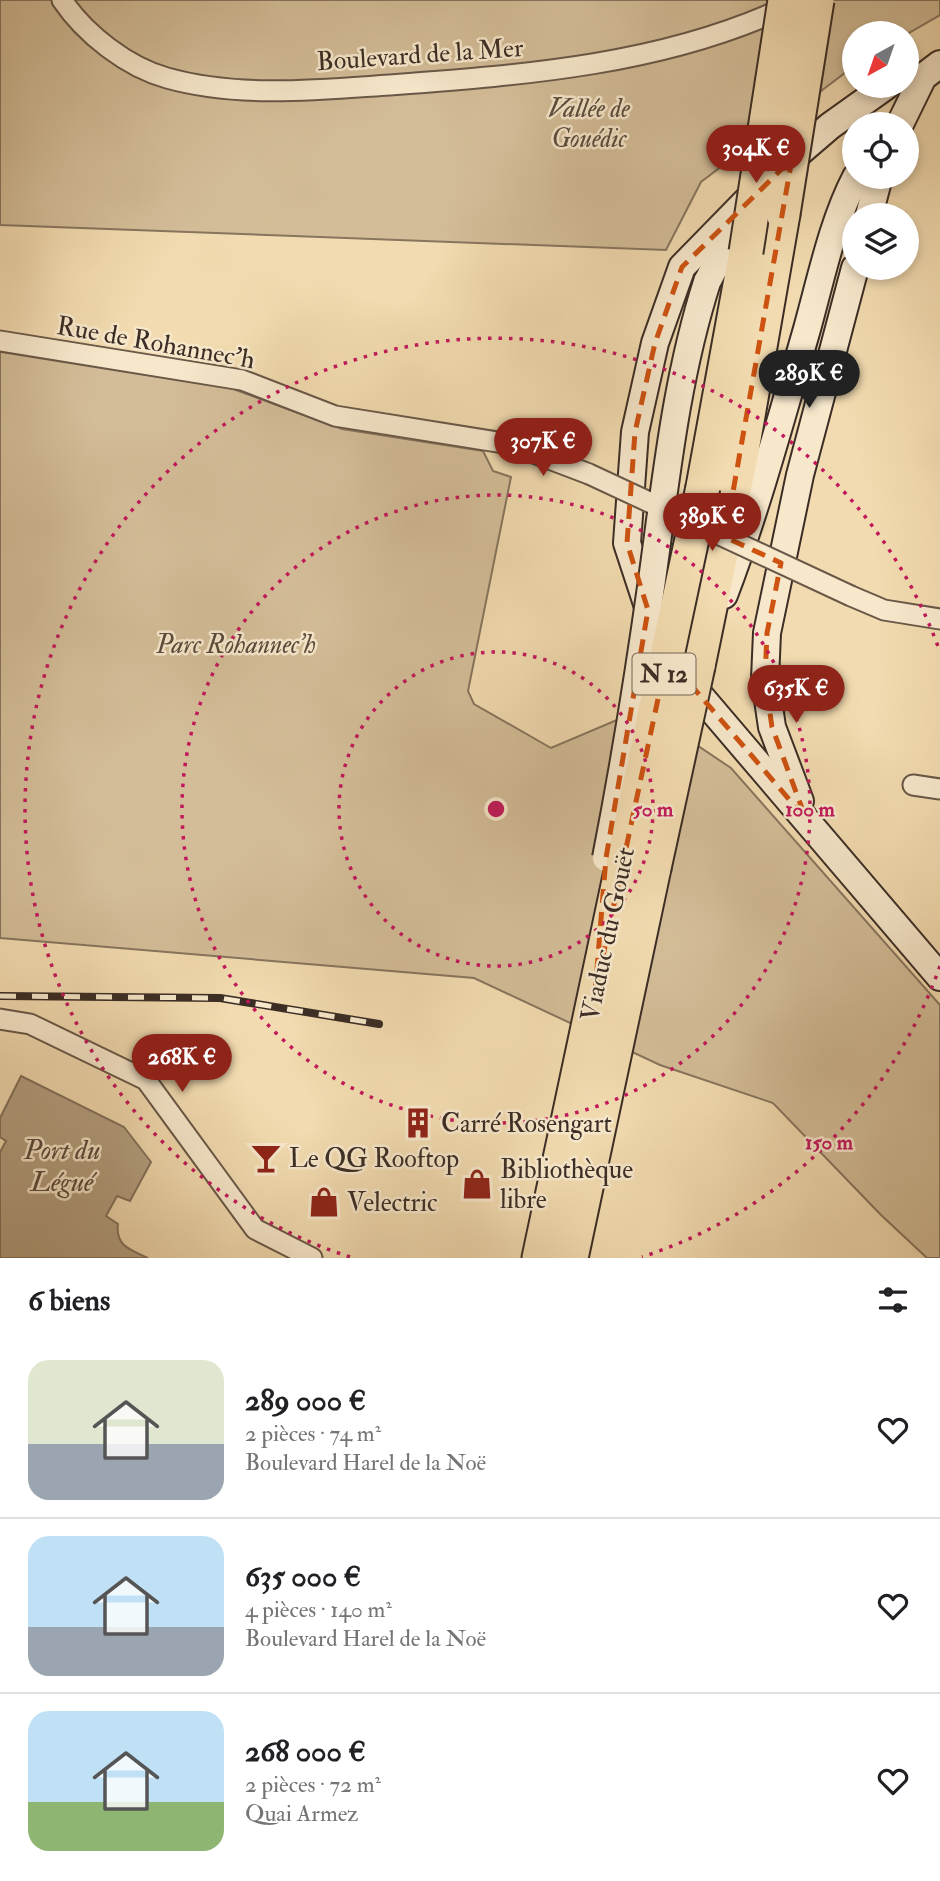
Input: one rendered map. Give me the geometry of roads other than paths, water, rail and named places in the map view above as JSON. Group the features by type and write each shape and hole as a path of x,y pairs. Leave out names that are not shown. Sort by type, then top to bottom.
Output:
{"highway":[{"name":"N 12","path":"730,499 746,252 785,0"},
{"name":"N 12","path":"730,499 783,214 817,0"},
{"name":"Viaduc du Gouët","path":"571,1258 698,666 730,499"},
{"name":"Viaduc du Gouët","path":"538,1258 595,993 730,499"}],"main road":[{"path":"897,112 923,71 940,52"},
{"path":"905,112 923,71"},
{"path":"871,98 830,126 767,180 681,267 655,343 635,432 627,543 646,607 674,665 940,977"},
{"path":"595,993 606,858 626,757 677,397 707,282 718,261 742,232 876,98"},
{"path":"730,499 816,297 850,189"},
{"path":"806,819 772,727 765,680 766,633 800,475 852,280"}],"street":[{"name":"Boulevard de la Mer","path":"62,0 96,37 127,60 164,77 235,90 347,88 505,76 602,63 752,23 801,0"},
{"name":"Rue de Rohannec'h","path":"0,341 242,380 335,416 510,444 589,474 884,610 940,620"},
{"path":"913,785 940,789"},
{"path":"0,1019 30,1024 146,1080 255,1229 312,1258"}],"water":[{"name":"Port du Légué","path":"21,1076 124,1127 151,1162 130,1201 117,1196 106,1216 118,1224 119,1237 125,1246 148,1258 0,1258 0,1152 6,1141 0,1137 0,1118"}],"railway":[{"path":"0,996 220,998 379,1024"}],"place":[{"name":"Carré Rosengart","path":"418,1123"},
{"name":"Le QG Rooftop","path":"266,1158"},
{"name":"Bibliothèque libre","path":"477,1184"},
{"name":"Velectric","path":"324,1202"}],"park label":[{"name":"Vallée de Gouédic","path":"589,123"},
{"name":"Parc Rohannec'h","path":"236,644"}]}
